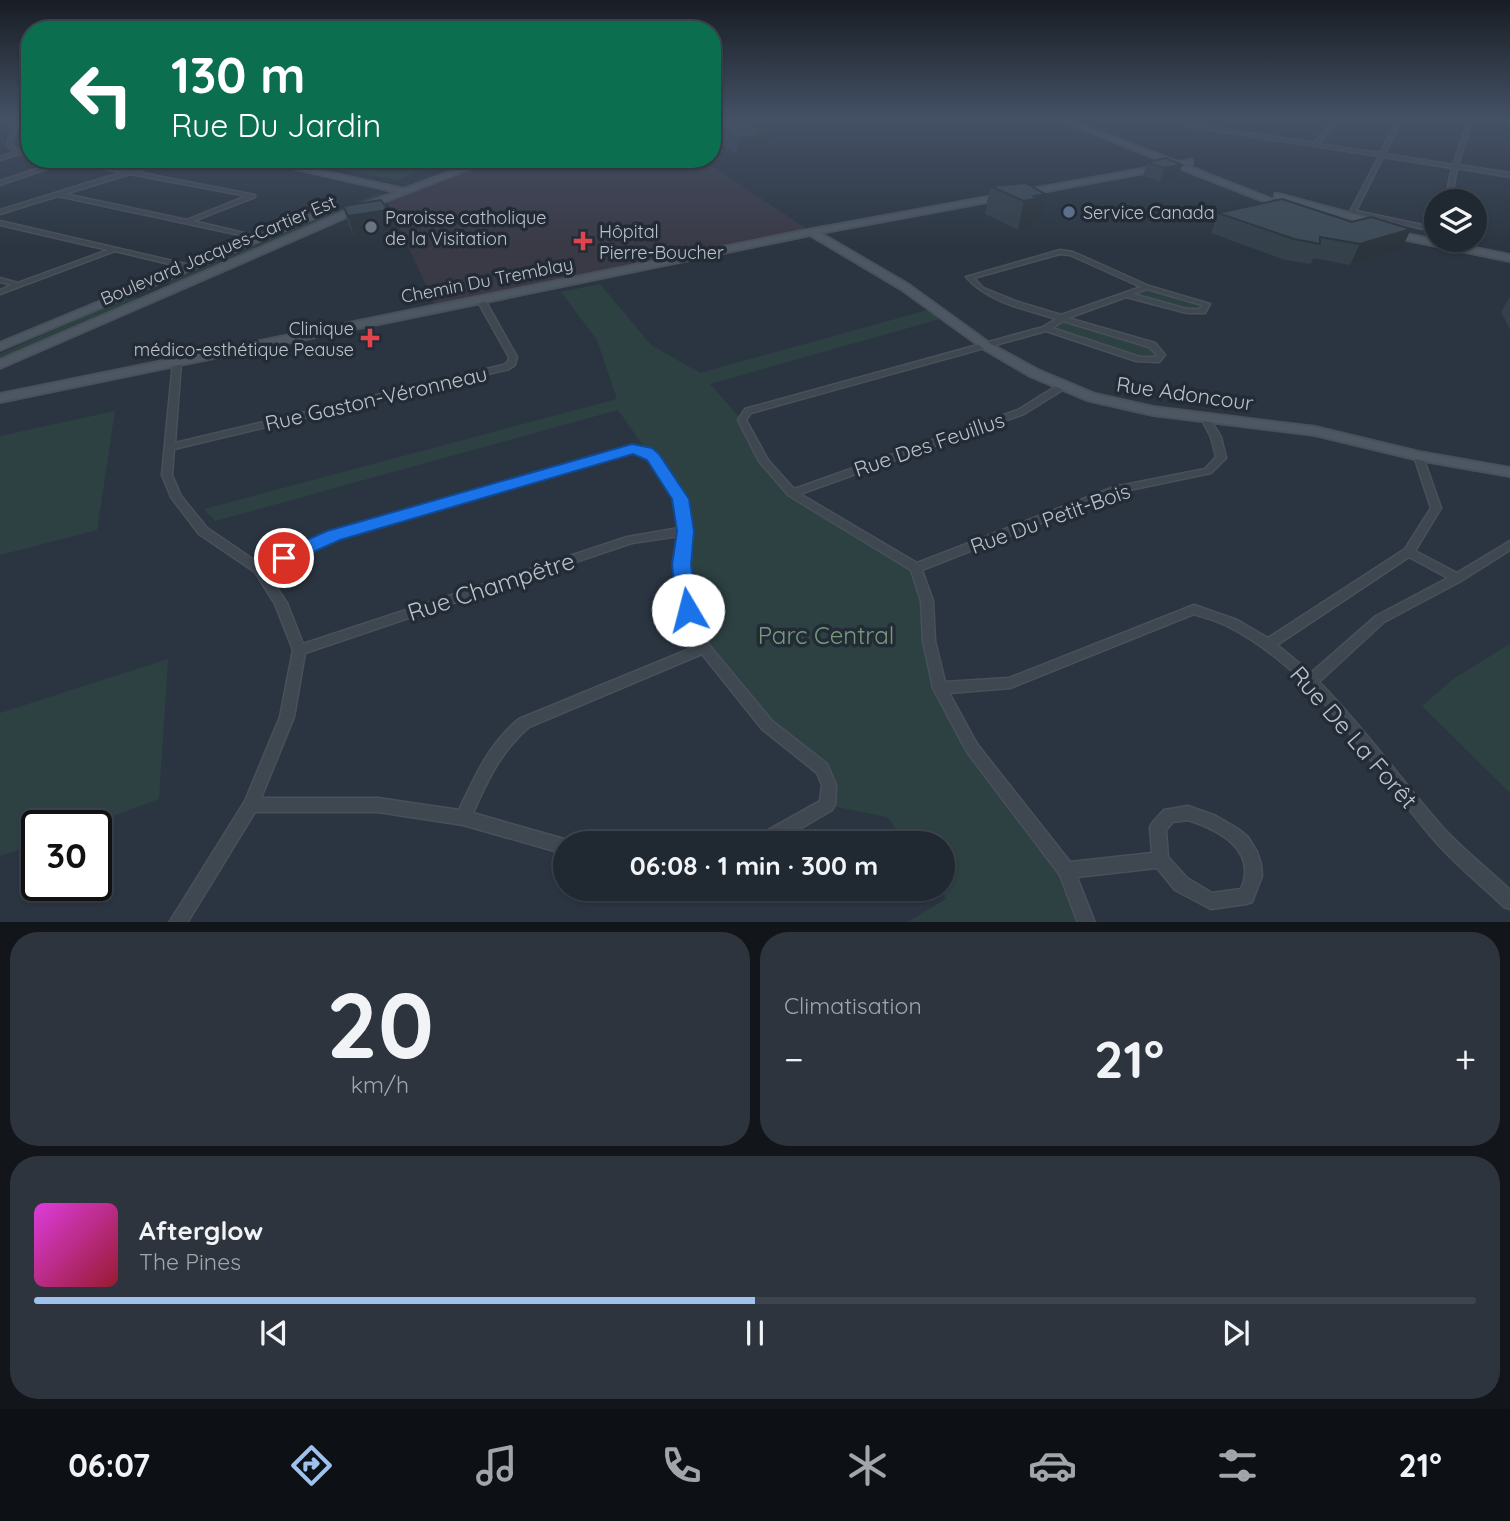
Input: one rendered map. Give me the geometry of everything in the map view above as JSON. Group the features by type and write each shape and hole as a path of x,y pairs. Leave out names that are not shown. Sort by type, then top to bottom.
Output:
{"street":[{"path":"1168,162 1264,199 1329,220 1510,258"},
{"path":"1189,162 1305,205 1424,233"},
{"name":"Chemin Du Tremblay","path":"0,398 813,233 1189,162"},
{"path":"1377,162 1353,212 1424,227"},
{"path":"1424,162 1510,175"},
{"path":"1450,189 1457,162"},
{"path":"0,183 44,168"},
{"path":"102,168 253,196 189,221"},
{"path":"0,212 143,168"},
{"path":"298,168 386,187 405,185"},
{"path":"325,168 405,185"},
{"path":"432,171 440,168"},
{"name":"Boulevard Jacques-Cartier Est","path":"0,364 405,185 462,168"},
{"name":"Boulevard Jacques-Cartier Est","path":"0,347 386,187"},
{"path":"58,194 263,238"},
{"path":"0,223 190,267"},
{"name":"Rue Adoncour","path":"813,233 905,287 988,347 1061,387 1122,405 1315,431 1419,456 1510,472"},
{"path":"1487,245 1510,249"},
{"path":"0,292 113,250"},
{"path":"1046,329 1139,359 1156,360 1161,355 1152,345 997,297 981,289 969,277 1060,252 1071,253 1147,287 1206,304 1202,311 1187,311 1128,295"},
{"path":"0,280 18,285"},
{"path":"1087,922 1066,870 972,748 940,688 929,641 927,601 915,568 792,493 764,461 742,420 748,411 1046,329 1063,317 1147,287"},
{"name":"Rue Gaston-Véronneau","path":"169,447 506,367 512,363 513,357 481,300"},
{"path":"177,362 167,475 176,497 203,531 259,569 281,603 299,650 287,717 251,805 177,922"},
{"name":"Rue Des Feuillus","path":"792,493 1021,412 1061,387"},
{"name":"Rue Du Petit-Bois","path":"915,568 1118,489 1208,471 1221,458 1216,437 1205,418"},
{"path":"259,569 334,535 632,449 646,452 653,457 681,499 685,531 682,565 688,610 704,648 767,725 822,769 829,785 827,805 781,831"},
{"path":"1269,644 1409,552 1436,508 1419,456"},
{"name":"Rue Champêtre","path":"299,650 631,540 685,531"},
{"path":"1311,681 1380,619 1457,578 1510,545"},
{"path":"1409,552 1457,578"},
{"name":"Rue De La Forêt","path":"940,688 1010,683 1194,609 1216,614 1269,644 1311,681 1442,837 1510,901"},
{"path":"463,818 491,758 506,736 524,723 704,648"},
{"path":"251,805 378,805 463,818 553,843"},
{"path":"1188,813 1211,819 1232,834 1251,855 1254,876 1246,896 1211,901 1181,884 1160,860 1158,827 1169,815 1188,813"},
{"path":"1066,870 1160,860"}],"shaded area":[{"name":"Hôpital Pierre-Boucher","path":"470,168 715,168 810,231 435,305 385,197"}],"green space":[{"path":"334,168 430,168 396,180"},
{"path":"379,193 385,194 174,285 166,283"},
{"name":"Parc Central","path":"600,284 651,345 700,373 935,308 947,317 710,384 742,420 764,461 792,493 916,568 940,688 972,748 1066,870 1087,922 908,922 943,901 955,901 955,831 897,831 887,817 827,805 822,769 767,725 704,648 688,610 681,499 618,410 215,521 204,509 617,399 597,340 561,292"},
{"path":"1148,288 1202,304 1199,309 1187,310 1132,295"},
{"path":"129,296 140,299 0,360 0,354"},
{"path":"1064,318 1150,346 1158,354 1153,358 1139,358 1051,329"},
{"path":"115,411 97,530 0,555 0,436"},
{"path":"1510,644 1510,793 1422,706 1453,679"},
{"path":"168,659 159,799 112,816 112,810 21,810 21,849 0,856 0,713"}],"building":[{"path":"1147,162 1175,162 1182,165 1164,168"},
{"path":"1026,183 1045,194 1024,201 990,186"},
{"path":"1282,199 1352,222 1371,217 1411,229 1360,244 1320,237 1320,244 1294,239 1218,213"},
{"path":"381,200 388,210 348,216 343,206"}],"place":[{"name":"Service Canada","path":"1069,212"},
{"name":"Paroisse catholique de la Visitation","path":"371,227"},
{"name":"Hôpital Pierre-Boucher","path":"583,241"},
{"name":"Clinique médico-esthétique Peause","path":"370,338"}],"route":[{"path":"284,558 334,535 632,449 646,452 653,457 681,499 685,514 682,565 688,610"}]}
